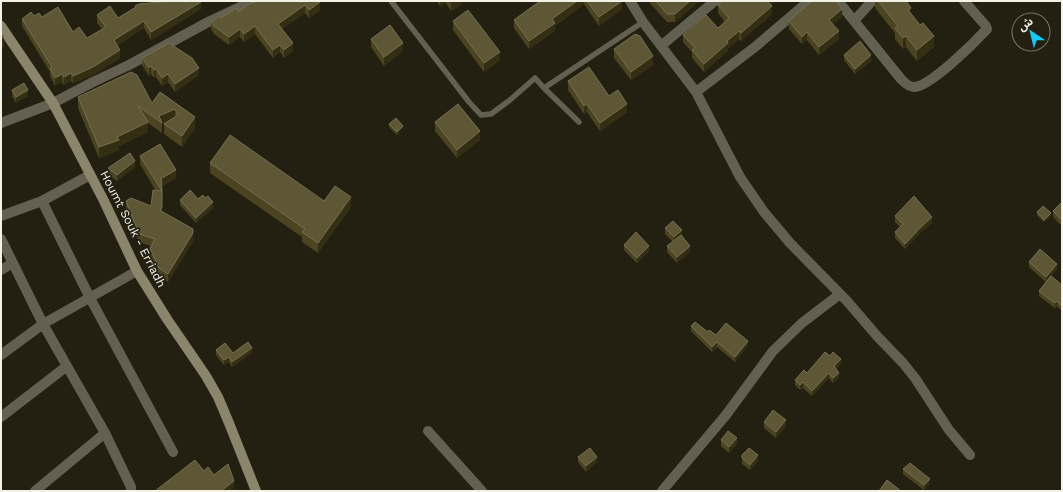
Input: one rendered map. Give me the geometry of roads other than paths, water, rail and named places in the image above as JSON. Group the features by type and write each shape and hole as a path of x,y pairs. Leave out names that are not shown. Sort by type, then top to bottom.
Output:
{"street":[{"path":"1,123 53,103 130,65 210,21 253,1"},
{"path":"630,1 643,22 662,45 696,92 740,177 764,212 790,243 840,294 916,378 949,430 970,455"},
{"path":"662,45 715,1"},
{"path":"696,92 755,47 809,1"},
{"path":"838,1 901,79 908,86 913,87 927,82 972,46 987,29 964,1"},
{"path":"854,21 872,1"},
{"name":"Houmt Souk - Erriadh","path":"1,26 53,103 104,201 138,271 167,319 206,376 218,397 256,491"},
{"path":"1,216 42,200 90,174"},
{"path":"42,200 90,298 173,452"},
{"path":"1,239 43,324 105,433 130,487 130,491"},
{"path":"1,270 13,263"},
{"path":"1,355 43,324 138,271"},
{"path":"662,491 726,415 773,351 802,323 840,294"},
{"path":"1,416 67,366"},
{"path":"428,431 482,491"},
{"path":"35,491 105,433"}],"lane":[{"path":"391,1 469,102 482,115 491,114 535,78 579,122"},
{"path":"544,88 643,22"}]}
